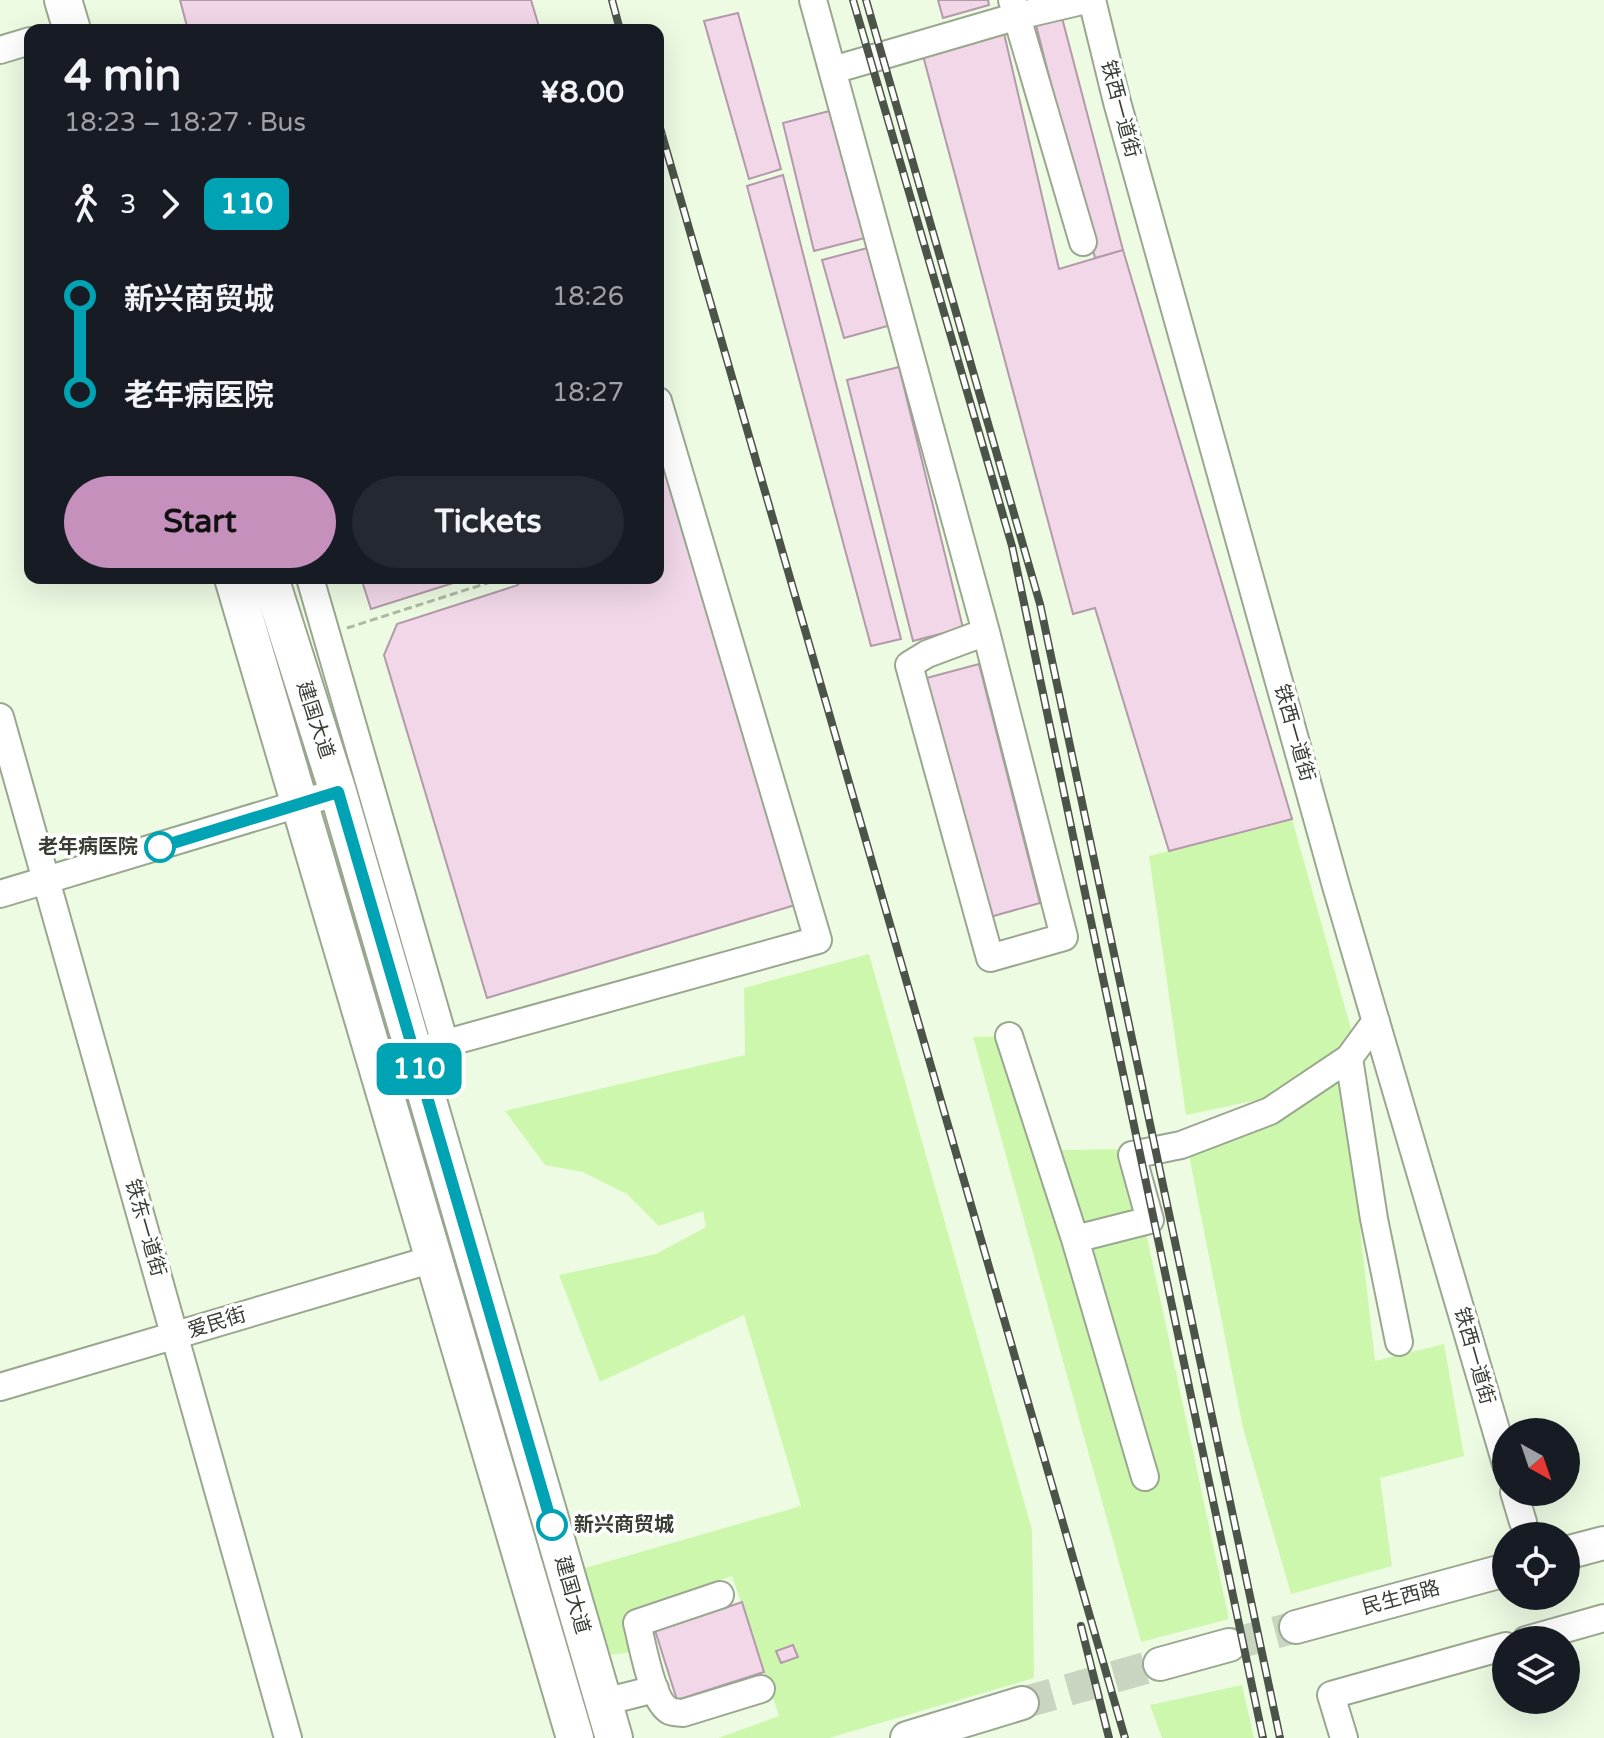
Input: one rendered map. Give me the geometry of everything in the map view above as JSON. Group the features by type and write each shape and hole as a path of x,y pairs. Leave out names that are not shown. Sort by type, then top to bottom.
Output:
{"highway":[{"name":"建国大道","path":"235,584 575,1738"},
{"name":"建国大道","path":"272,584 338,792 429,1048 614,1738"}],"main road":[{"path":"1580,1549 1604,1543"},
{"name":"民生西路","path":"1296,1627 1492,1574"},
{"path":"1160,1664 1229,1645"},
{"path":"907,1738 1022,1703"}],"street":[{"path":"813,0 986,632 1064,937 990,958 909,665 927,654 986,632"},
{"path":"833,70 1015,8 1089,0"},
{"name":"铁西一道街","path":"1089,0 1376,1021 1493,1418"},
{"path":"1015,8 1083,242"},
{"path":"0,50 24,43"},
{"path":"312,584 429,1048 818,940 664,421"},
{"name":"铁东一道街","path":"0,717 9,781 47,880 288,1738"},
{"path":"0,894 338,792"},
{"path":"1075,1239 1150,1220 1132,1155 1181,1145 1270,1111 1349,1058 1376,1021"},
{"path":"1009,1036 1075,1239 1145,1477"},
{"path":"1349,1058 1374,1219 1399,1342"},
{"name":"爱民街","path":"0,1387 433,1259"},
{"path":"1518,1506 1523,1522"},
{"path":"720,1595 637,1623 655,1689 663,1705 671,1712 683,1713 761,1689"},
{"path":"1576,1626 1604,1618"},
{"path":"1344,1738 1331,1695 1492,1650"},
{"path":"604,1702 655,1689"}],"path":[{"path":"326,634 484,584"}],"green space":[{"path":"1292,819 1355,1043 1277,1096 1186,1115 1149,856"},
{"path":"869,954 1032,1530 1034,1678 829,1738 718,1738 779,1716 732,1576 625,1613 633,1652 609,1655 585,1568 801,1506 744,1315 600,1382 559,1275 656,1254 706,1227 703,1211 659,1226 627,1194 583,1172 545,1165 505,1111 745,1055 744,988"},
{"path":"1018,1036 1056,1150 1128,1149 1229,1619 1141,1642 973,1037"},
{"path":"1343,1078 1375,1361 1444,1344 1464,1456 1380,1478 1392,1566 1291,1594 1243,1428 1185,1135 1282,1119 1320,1080"},
{"path":"1242,1685 1254,1738 1162,1738 1150,1705"}],"building":[{"path":"180,0 531,0 538,24 186,24"},
{"path":"938,0 988,0 989,5 943,18"},
{"path":"738,13 781,169 749,179 704,21"},
{"path":"1061,14 1123,250 1095,258 1035,21"},
{"path":"1003,29 1059,269 1123,250 1292,819 1169,851 1095,608 1073,614 922,52"},
{"path":"837,109 865,238 814,251 783,123"},
{"path":"783,175 901,639 871,646 747,186"},
{"path":"871,247 891,325 844,338 822,260"},
{"path":"899,367 963,628 913,641 847,380"},
{"path":"664,469 795,905 487,998 384,655 397,624 518,585 664,584"},
{"path":"363,584 450,584 371,609"},
{"path":"979,664 1040,903 990,917 923,679"},
{"path":"723,1602 725,1608 742,1602 764,1672 677,1700 653,1624"},
{"path":"793,1645 798,1657 781,1663 776,1651"}],"tunnel":[{"path":"1229,1645 1296,1627"},
{"path":"1022,1703 1160,1664"}],"railway":[{"path":"612,0 618,24"},
{"path":"853,0 1012,546 1263,1738"},
{"path":"866,0 1040,604 1280,1738"},
{"path":"664,142 1125,1738"},
{"path":"1081,1626 1109,1738"}],"bus line":[{"name":"110","path":"160,847 338,792 552,1525"}],"place":[{"name":"老年病医院","path":"160,847"},
{"name":"新兴商贸城","path":"552,1525"}]}
